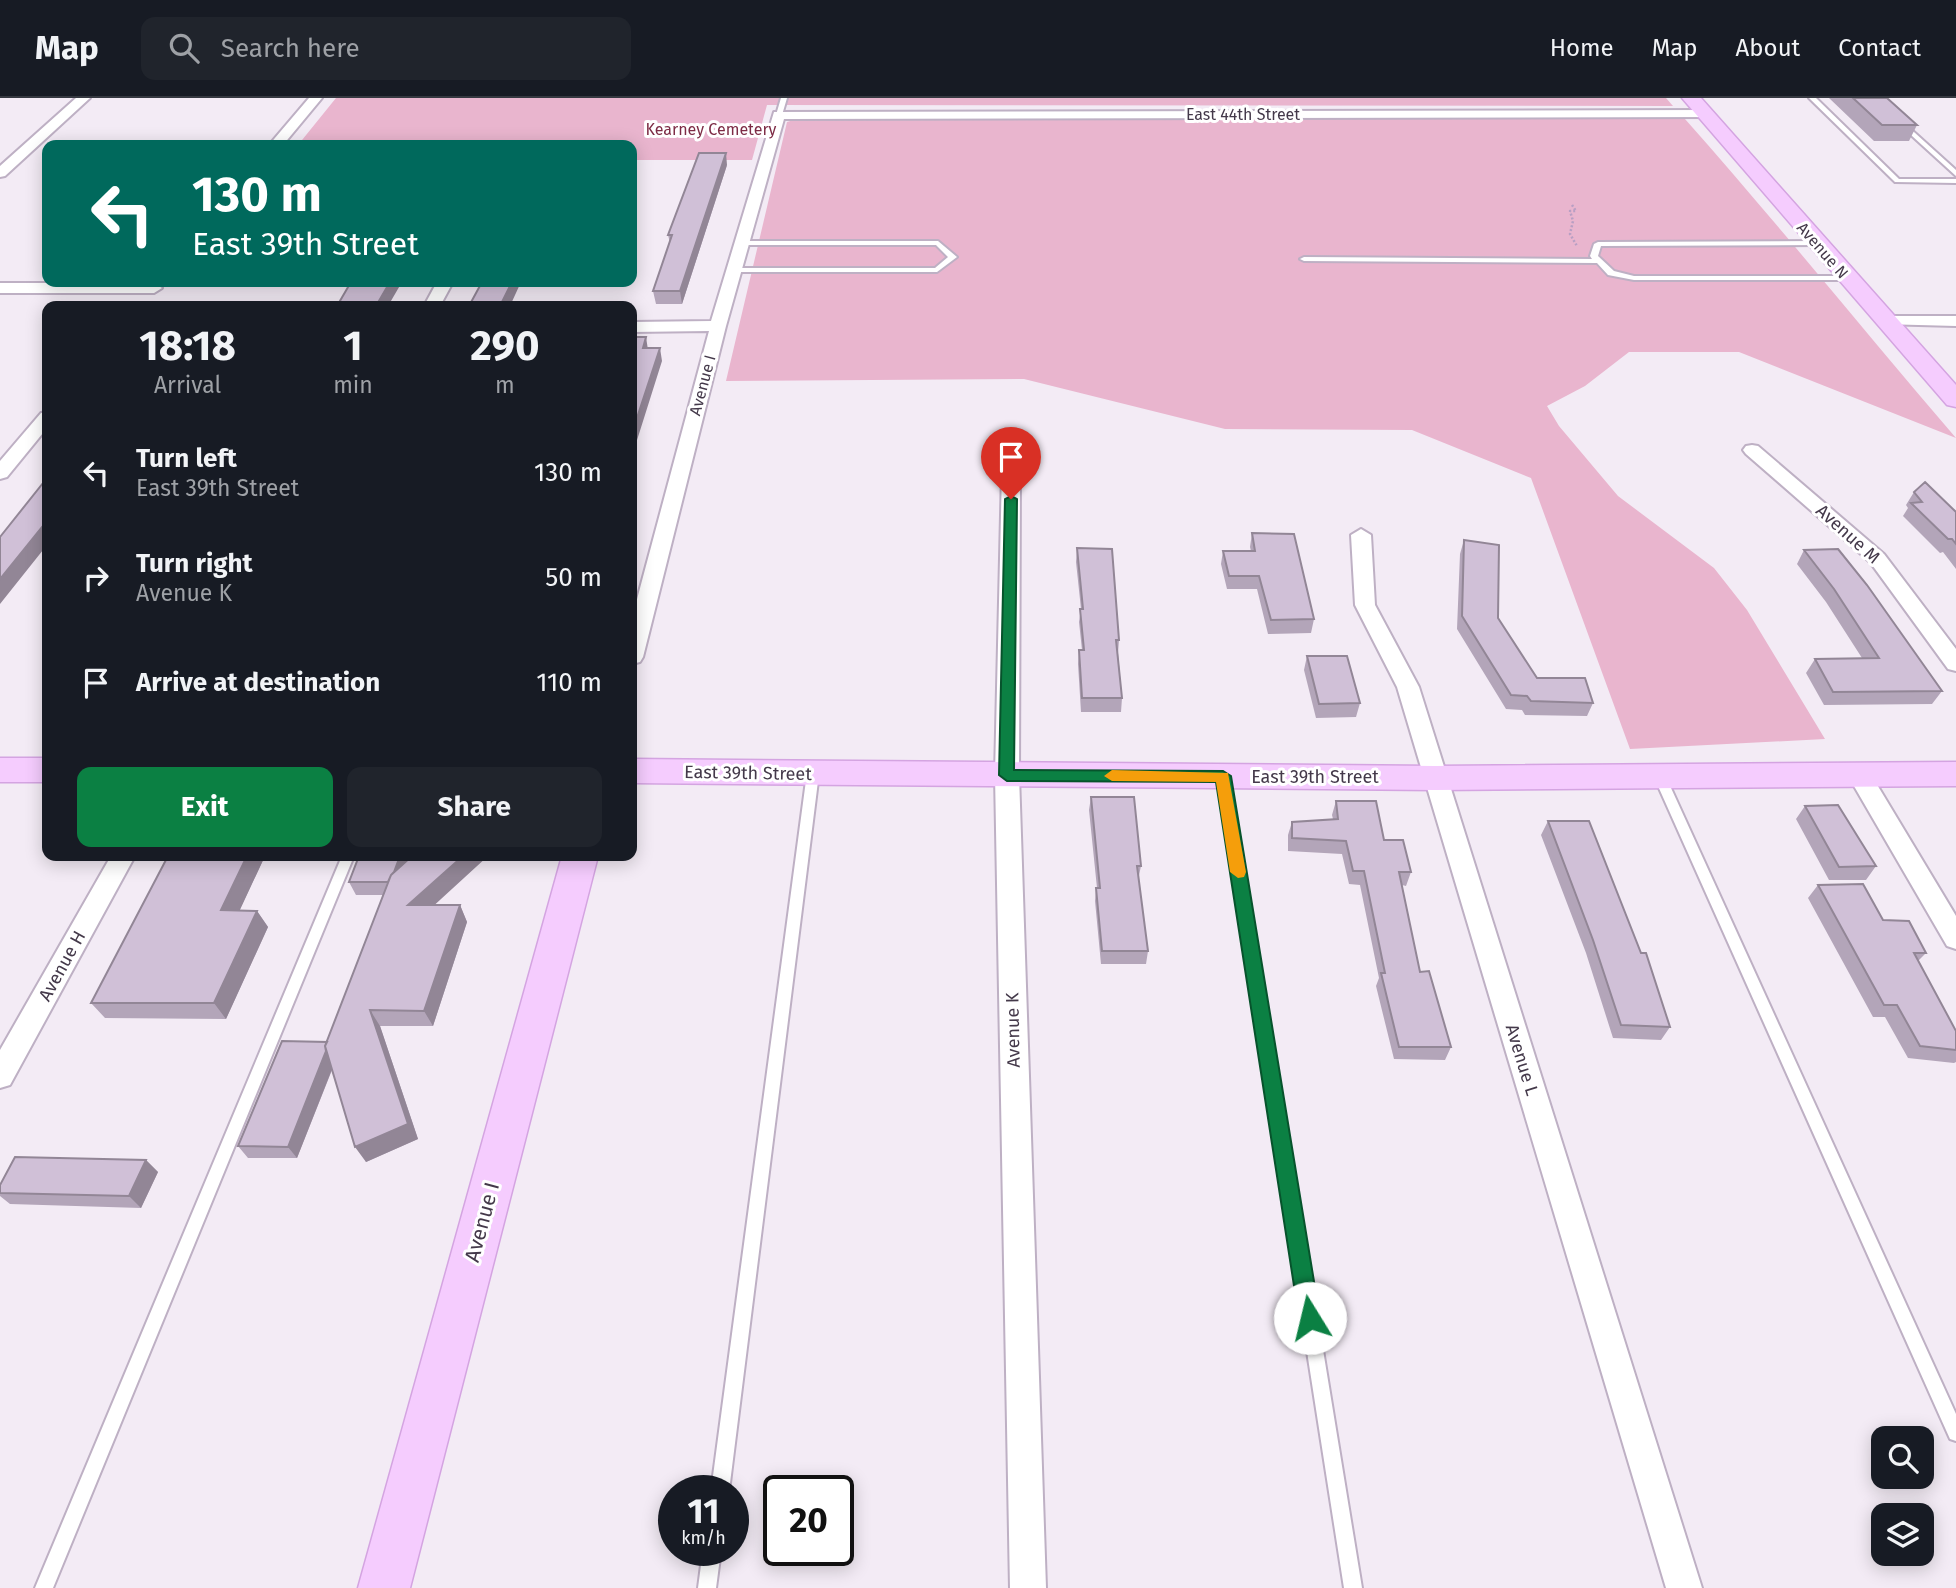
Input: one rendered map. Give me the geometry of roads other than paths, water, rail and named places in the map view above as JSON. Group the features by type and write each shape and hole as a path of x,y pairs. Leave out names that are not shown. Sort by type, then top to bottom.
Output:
{"main road":[{"name":"Avenue N","path":"1698,106 1956,400"},
{"path":"0,770 42,770"},
{"name":"East 39th Street","path":"637,771 1436,778 1956,774"},
{"name":"Avenue I","path":"384,1588 579,861"}],"street":[{"path":"0,173 84,98"},
{"path":"280,140 317,98"},
{"name":"East 44th Street","path":"782,107 1698,106"},
{"name":"Avenue I","path":"637,638 718,326 782,107"},
{"path":"0,288 52,287"},
{"path":"143,301 155,287"},
{"path":"1887,321 1956,321"},
{"path":"637,327 718,326"},
{"path":"0,473 42,424"},
{"name":"Avenue M","path":"1752,450 1877,558 1956,664"},
{"name":"Avenue K","path":"1011,472 1007,775 1028,1588"},
{"name":"Avenue L","path":"1361,535 1365,605 1408,687 1684,1588"},
{"path":"1859,774 1956,939"},
{"name":"Avenue H","path":"0,1076 120,861"}],"lane":[{"path":"1812,98 1897,181 1956,181"},
{"path":"1895,117 1956,174"},
{"path":"734,270 937,270 953,257 938,243 741,243"},
{"path":"1816,243 1598,244 1594,256 1611,273 1634,278 1848,278"},
{"path":"1304,259 1597,261"},
{"path":"722,1475 813,774"},
{"path":"1223,776 1353,1588"},
{"path":"1660,777 1956,1433"},
{"path":"44,1588 346,861"},
{"path":"707,1588 710,1566"}],"park label":[{"name":"Kearney Cemetery","path":"711,129"}]}
